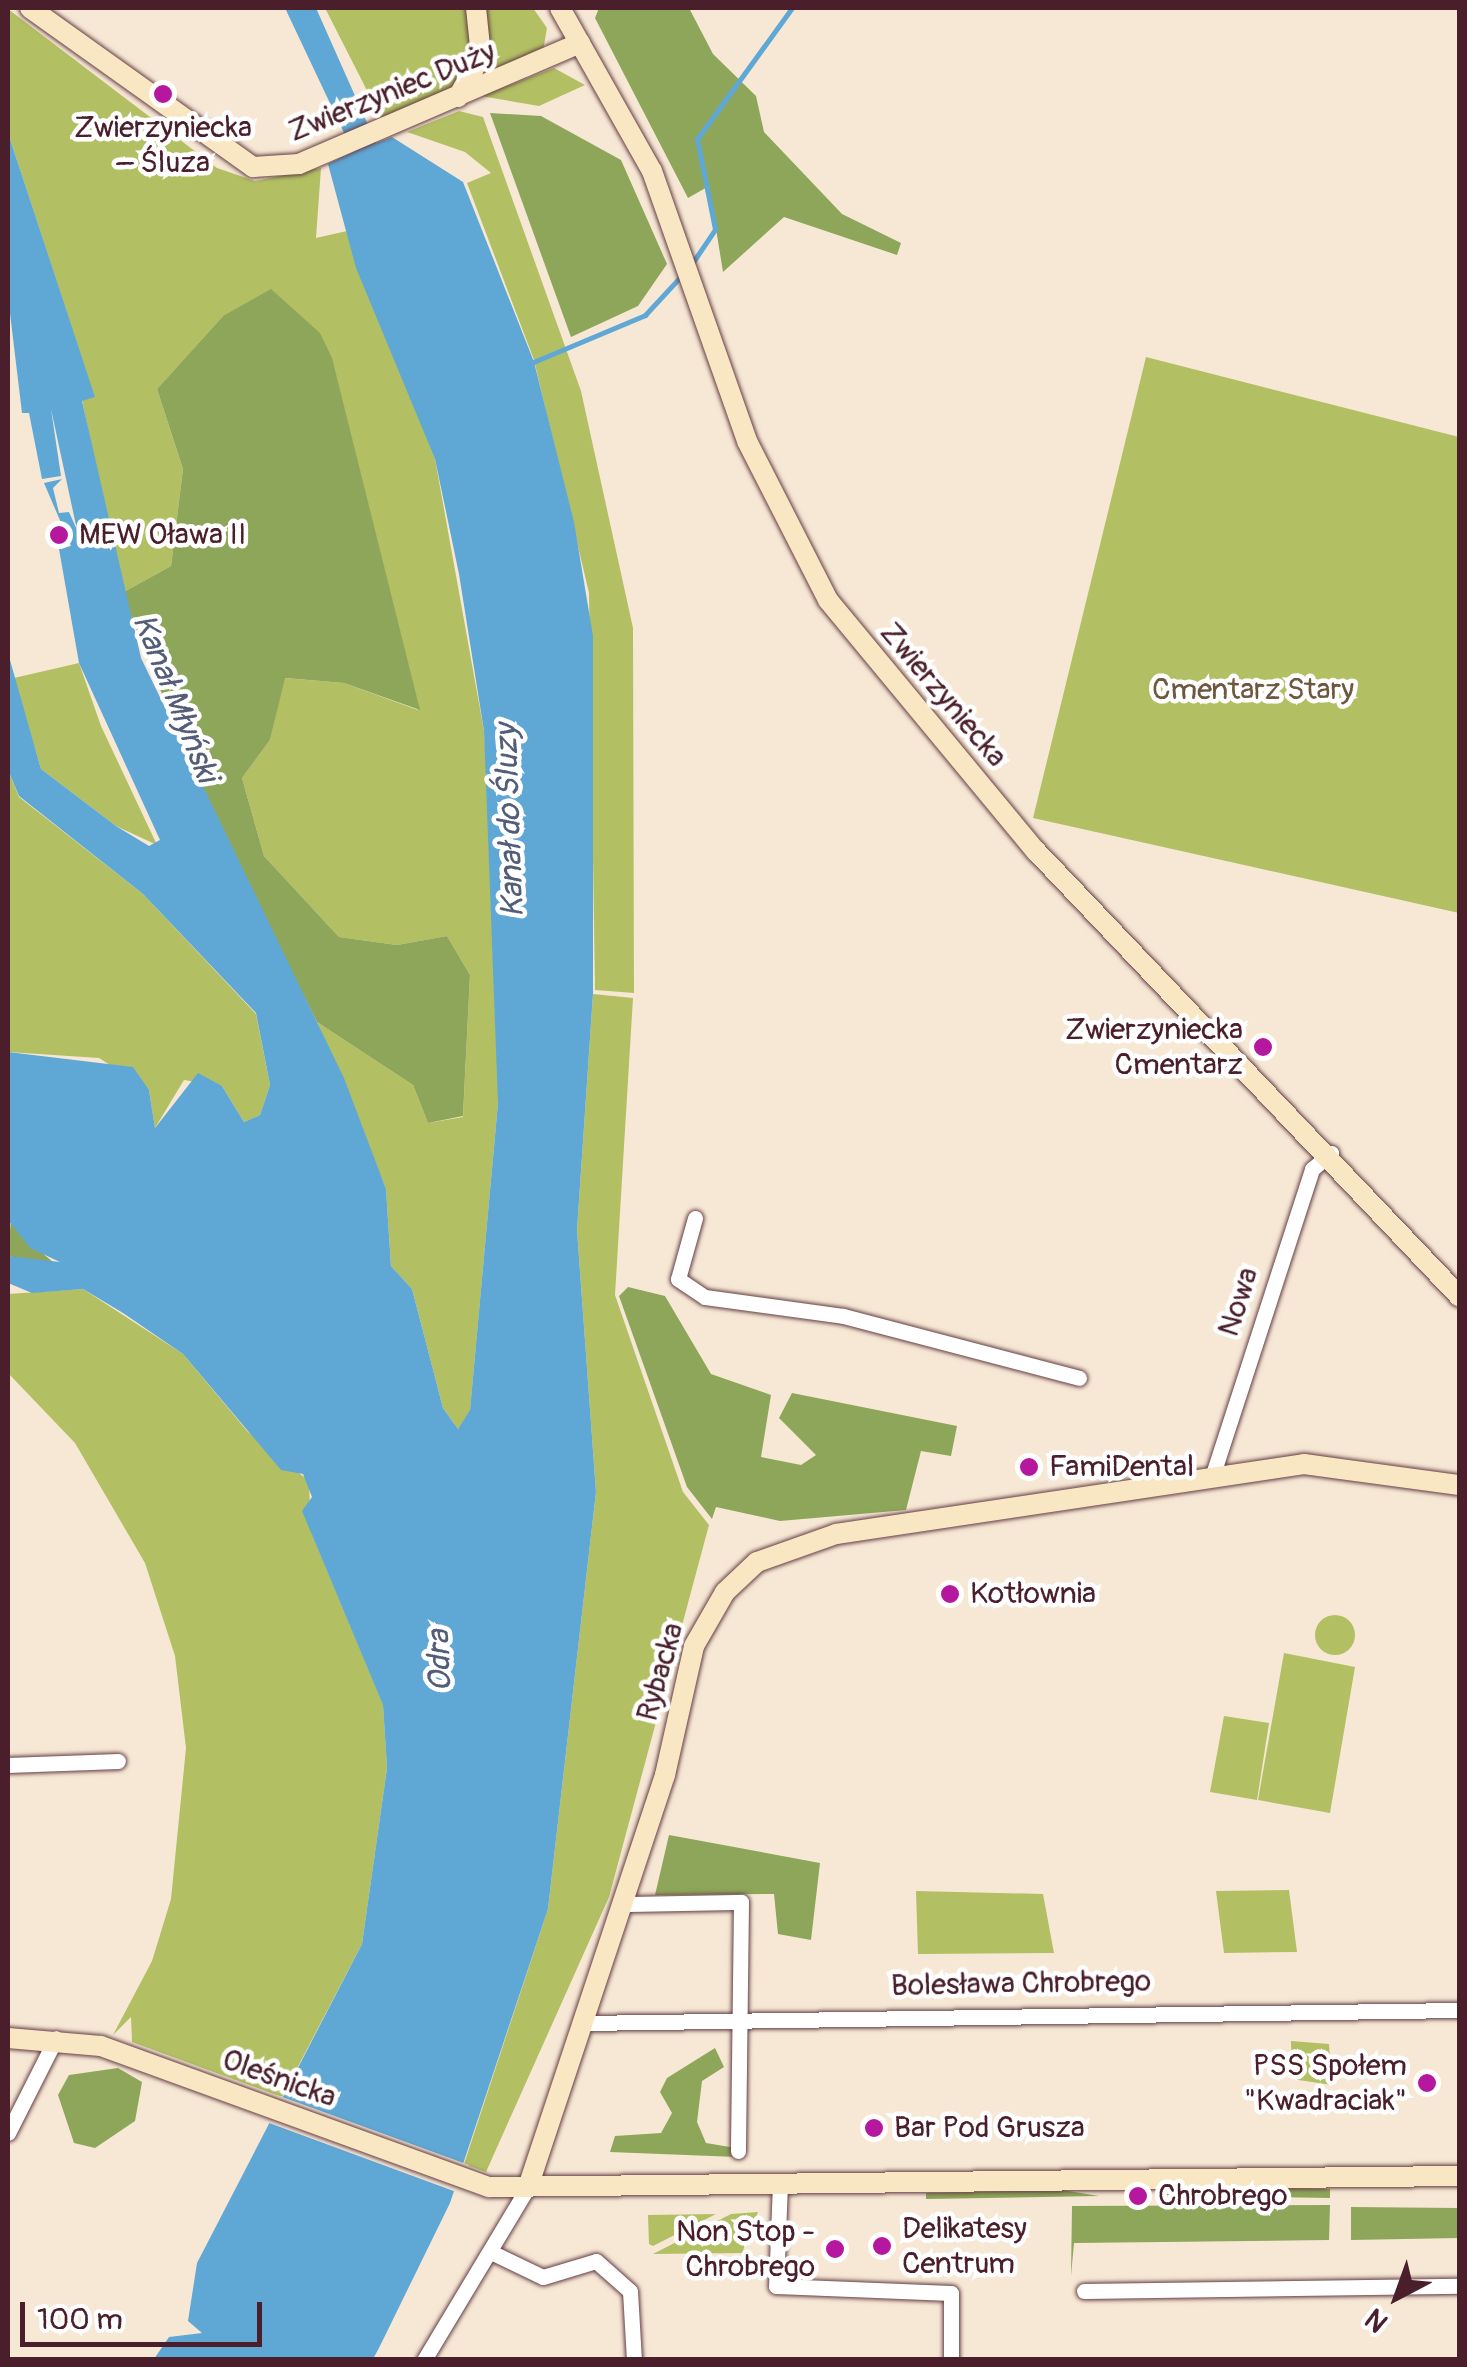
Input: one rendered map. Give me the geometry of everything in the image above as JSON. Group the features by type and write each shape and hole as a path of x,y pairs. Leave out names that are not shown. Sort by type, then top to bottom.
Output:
{"street":[{"name":"Zwierzyniec Duży","path":"30,8 253,167 323,154 580,43"},
{"path":"458,97 481,56 476,8"},
{"name":"Zwierzyniecka","path":"558,9 580,43 669,216 706,312 747,441 800,556 858,643 1036,852 1331,1153 1460,1297"},
{"name":"Nowa","path":"1212,1477 1312,1169 1331,1153"},
{"path":"695,1218 678,1279 705,1296 844,1316 1079,1378"},
{"name":"Rybacka","path":"424,2360 496,2254 528,2187 624,1904 694,1646 725,1592 757,1562 836,1534 1321,1463 1460,1485"},
{"path":"8,1765 118,1761"},
{"path":"624,1904 741,1902 738,2150"},
{"name":"Bolesława Chrobrego","path":"583,2023 1460,2010"},
{"name":"Oleśnicka","path":"8,2038 56,2038 126,2055 468,2180 528,2187"},
{"path":"8,2133 56,2038"},
{"path":"528,2187 1460,2176"},
{"path":"780,2183 776,2286 951,2293 951,2360"},
{"path":"496,2254 547,2278 600,2245"},
{"path":"586,2257 630,2291 634,2360"},
{"path":"1084,2292 1460,2286"}],"green space":[{"path":"325,8 472,8 473,61 453,87 381,118"},
{"path":"484,8 533,8 547,28 543,51 485,75"},
{"path":"599,8 689,8 713,54 756,96 764,132 842,214 901,243 897,255 784,217 723,272 709,186 688,198 595,18"},
{"path":"8,9 217,168 255,181 321,168 316,238 347,231 435,459 484,731 498,932 498,1103 470,1411 458,1429 443,1408 412,1289 391,1266 386,1189 317,1022 413,1085 428,1123 463,1117 470,975 447,936 397,945 339,937 264,856 242,778 270,740 284,678 344,683 418,710 223,316 157,389 183,469 171,566 122,593 82,400 94,396 8,133"},
{"path":"554,68 585,85 539,106 481,96"},
{"path":"459,111 483,117 581,391 633,628 634,993 595,990 589,593 534,360 467,183 491,173 465,152 407,132"},
{"path":"490,113 541,116 621,160 667,264 638,306 571,337"},
{"path":"271,289 320,333 332,358 420,710 344,683 285,678 270,740 242,778 264,856 339,937 397,945 447,936 470,975 463,1116 428,1123 413,1085 317,1022 201,792 122,593 171,566 183,469 157,389 223,316"},
{"name":"Cmentarz Stary","path":"1146,357 1459,437 1459,913 1033,818"},
{"path":"79,663 101,726 157,845 116,826 41,769 14,678"},
{"path":"8,770 19,797 143,894 256,1014 270,1085 260,1115 244,1122 222,1086 184,1080 155,1128 149,1090 99,1058 8,1052"},
{"path":"593,994 633,998 615,1295 683,1492 709,1525 609,1897 486,2172 464,2164 548,1909 596,1492 577,1230"},
{"path":"11,1218 23,1237 59,1267 8,1256"},
{"path":"628,1287 665,1296 711,1374 771,1395 761,1457 801,1465 816,1455 779,1418 792,1393 957,1426 951,1456 921,1451 906,1510 780,1521 716,1507 712,1519 687,1487 619,1296"},
{"path":"83,1289 183,1354 248,1432 309,1481 311,1532 383,1704 387,1768 362,1944 282,2097 132,2042 131,2017 113,2035 152,1961 171,1899 186,1748 175,1656 145,1563 75,1443 8,1373 8,1294"},
{"path":"1335,1615 1349,1621 1355,1635 1349,1649 1335,1655 1321,1649 1315,1635 1321,1621"},
{"path":"1284,1653 1355,1667 1330,1813 1258,1800"},
{"path":"1224,1716 1269,1723 1257,1800 1210,1792"},
{"path":"669,1835 820,1863 811,1940 778,1934 774,1894 655,1895"},
{"path":"1289,1890 1297,1952 1224,1953 1216,1891"},
{"path":"916,1891 1043,1894 1054,1953 918,1954"},
{"path":"1291,2041 1329,2044 1332,2085 1292,2079"},
{"path":"715,2048 724,2067 702,2081 697,2122 706,2143 736,2148 737,2157 610,2152 615,2136 661,2133 672,2113 660,2092 667,2078"},
{"path":"118,2068 142,2082 135,2121 95,2148 74,2143 58,2095 69,2075"},
{"path":"1205,2187 1330,2189 1330,2198 1163,2195"},
{"path":"1062,2190 1099,2196 926,2199 926,2193"},
{"path":"1330,2205 1329,2240 1074,2243 1071,2276 1072,2206"},
{"path":"1351,2207 1459,2208 1459,2238 1351,2240"},
{"path":"758,2212 742,2253 653,2254 731,2214"},
{"path":"716,2214 653,2246 649,2244 648,2215"}],"water":[{"path":"285,8 316,8 376,143 392,137 463,182 534,362 574,522 593,636 593,994 577,1230 596,1492 548,1909 450,2203 379,2348 373,2359 154,2359 169,2337 202,2333 188,2321 197,2263 362,1944 387,1768 383,1705 302,1511 312,1497 303,1474 281,1470 183,1354 123,1313 83,1289 32,1293 8,1283 8,1256 60,1262 30,1248 8,1220 8,1052 133,1067 149,1090 155,1128 198,1073 222,1086 244,1122 260,1115 270,1085 256,1013 143,894 19,796 8,770 8,653 41,769 149,846 160,840 79,663 59,549 71,546 44,483 62,479 53,488 59,513 69,512 77,530 51,409 61,476 42,479 29,413 22,413 8,297 8,133 95,397 82,401 141,658 344,1078 386,1189 391,1266 412,1289 443,1408 458,1429 470,1410 498,1103 484,731 459,574 435,459 356,268 328,164 353,152"}],"pier":[{"path":"277,2095 469,2165 459,2193 261,2120"}],"waterway":[{"path":"693,262 715,229 697,139 792,8"},
{"path":"531,363 645,315 682,275"}],"place":[{"name":"Zwierzyniecka – Śluza","path":"163,94"},
{"name":"MEW Oława II","path":"59,535"},
{"name":"Zwierzyniecka Cmentarz","path":"1263,1047"},
{"name":"FamiDental","path":"1029,1467"},
{"name":"Kotłownia","path":"950,1594"},
{"name":"PSS Społem \"Kwadraciak\"","path":"1427,2083"},
{"name":"Bar Pod Grusza","path":"874,2128"},
{"name":"Chrobrego","path":"1138,2196"},
{"name":"Delikatesy Centrum","path":"882,2246"},
{"name":"Non Stop - Chrobrego","path":"835,2249"}],"water label":[{"name":"Kanał Młyński","path":"175,698"},
{"name":"Kanał do Śluzy","path":"510,821"},
{"name":"Odra","path":"440,1661"}]}
